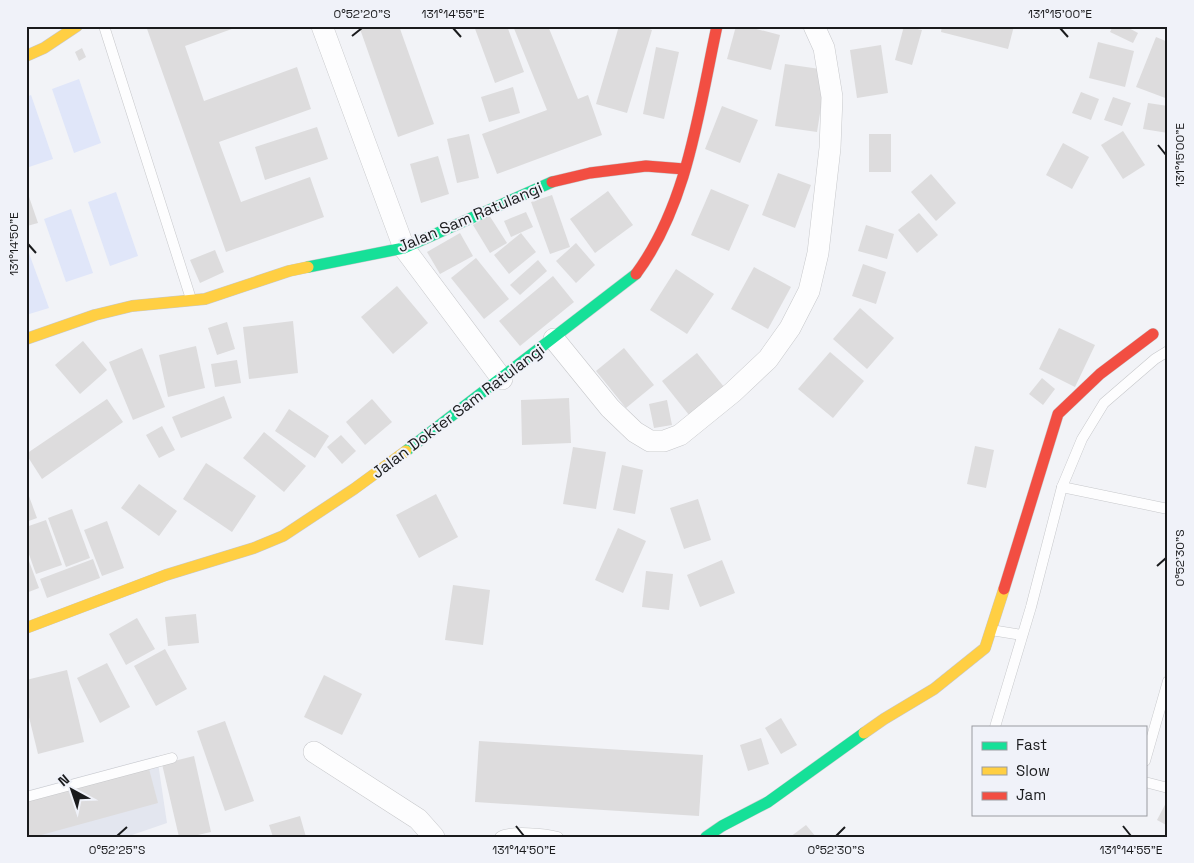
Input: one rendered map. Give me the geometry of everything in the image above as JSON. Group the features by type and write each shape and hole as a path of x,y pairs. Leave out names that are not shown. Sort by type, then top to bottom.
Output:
{"street":[{"path":"26,56 44,48 77,26"},
{"path":"322,26 404,248 502,379"},
{"name":"Jalan Dokter Sam Ratulangi","path":"26,628 166,575 254,548 283,536 354,488 502,379 634,276 659,239 672,208 684,169 718,26"},
{"path":"554,339 610,408 635,432 650,441 664,441 680,435 733,392 768,359 790,328 809,290 818,253 830,148 832,97 824,48 814,26"},
{"name":"Jalan Sam Ratulangi","path":"26,339 95,315 132,306 205,299 289,270 404,248 555,181 590,173 646,166 684,169"},
{"path":"706,837 722,826 768,802 884,719 934,689 985,648 1058,414 1100,374 1153,334"},
{"path":"314,752 418,819 434,837"}],"lane":[{"path":"104,26 192,300"},
{"path":"995,726 1062,487 1082,440 1104,403 1155,359 1168,351"},
{"path":"1062,487 1168,509"},
{"path":"990,630 1022,635"},
{"path":"1146,758 1168,681"},
{"path":"26,797 172,758"},
{"path":"1146,782 1168,788"},
{"path":"500,837 504,834 558,837"}],"shaded area":[{"path":"79,79 101,143 74,153 52,89"},
{"path":"31,95 53,159 26,168 26,97"},
{"path":"116,192 138,256 110,266 88,202"},
{"path":"71,209 93,273 66,282 44,219"},
{"path":"26,245 49,308 26,315"},
{"path":"157,756 167,823 132,835 132,837 26,837 26,791"}],"building":[{"path":"146,26 240,26 185,46 204,101 297,67 311,109 219,142 241,202 310,177 324,217 226,252"},
{"path":"359,26 399,26 434,124 398,137"},
{"path":"474,26 507,26 524,72 495,83"},
{"path":"513,26 548,26 578,99 588,95 602,135 497,174 482,134 547,110"},
{"path":"619,26 640,26 652,30 627,113 596,104"},
{"path":"736,26 745,26 780,35 771,70 727,59"},
{"path":"904,26 922,30 912,65 895,60"},
{"path":"942,26 1014,26 1008,49 941,32"},
{"path":"1113,26 1125,26 1138,33 1133,43 1110,32"},
{"path":"1156,37 1168,42 1168,99 1136,87"},
{"path":"1098,42 1134,51 1125,87 1089,78"},
{"path":"881,45 888,93 857,98 850,50"},
{"path":"656,47 679,52 664,119 643,114"},
{"path":"82,48 86,57 79,61 75,52"},
{"path":"785,64 827,70 817,132 775,126"},
{"path":"513,87 520,113 489,122 481,97"},
{"path":"1081,92 1099,99 1091,120 1072,113"},
{"path":"1113,97 1131,103 1122,126 1104,120"},
{"path":"1148,103 1168,106 1168,133 1143,129"},
{"path":"722,106 758,120 740,163 705,149"},
{"path":"317,127 328,159 265,180 255,147"},
{"path":"1123,131 1145,165 1123,179 1101,145"},
{"path":"469,134 479,178 457,183 447,139"},
{"path":"869,134 891,134 891,172 869,172"},
{"path":"1063,143 1089,157 1072,189 1046,175"},
{"path":"438,156 449,194 421,203 410,164"},
{"path":"778,173 811,185 795,228 762,215"},
{"path":"931,174 956,203 936,221 911,192"},
{"path":"711,189 749,205 729,251 691,235"},
{"path":"27,191 38,223 27,226 26,224"},
{"path":"608,191 633,225 595,253 570,219"},
{"path":"552,195 570,247 550,254 531,202"},
{"path":"526,212 533,227 511,237 504,221"},
{"path":"919,213 938,235 917,253 898,230"},
{"path":"489,215 507,243 490,253 473,225"},
{"path":"866,225 894,234 887,259 858,251"},
{"path":"460,233 473,256 440,274 427,252"},
{"path":"521,233 536,252 509,274 494,255"},
{"path":"576,243 595,265 576,283 556,261"},
{"path":"215,250 224,272 200,283 190,260"},
{"path":"476,258 509,299 484,319 451,278"},
{"path":"538,260 547,271 520,295 510,285"},
{"path":"863,264 886,272 876,304 852,296"},
{"path":"754,267 791,287 768,329 731,309"},
{"path":"676,269 714,294 687,334 650,310"},
{"path":"553,276 574,302 520,346 499,321"},
{"path":"397,286 428,323 393,354 361,317"},
{"path":"860,308 894,338 867,369 833,339"},
{"path":"293,321 298,373 249,379 243,327"},
{"path":"227,322 235,349 217,355 208,328"},
{"path":"1059,328 1095,345 1075,387 1039,369"},
{"path":"83,341 107,370 80,394 55,365"},
{"path":"196,346 205,388 168,397 159,355"},
{"path":"142,348 165,407 133,420 109,362"},
{"path":"624,348 654,385 626,408 596,371"},
{"path":"830,352 864,381 833,418 798,389"},
{"path":"697,353 728,392 693,420 662,381"},
{"path":"237,360 241,383 215,387 211,364"},
{"path":"1042,378 1055,389 1043,405 1029,394"},
{"path":"224,396 232,418 181,438 172,417"},
{"path":"569,398 571,443 522,445 521,400"},
{"path":"107,399 123,422 42,479 26,454"},
{"path":"372,399 392,422 365,445 346,422"},
{"path":"667,400 672,425 654,428 649,404"},
{"path":"289,409 329,436 315,458 275,431"},
{"path":"162,426 175,450 159,458 146,435"},
{"path":"264,432 306,466 284,492 243,458"},
{"path":"341,435 356,451 342,464 327,447"},
{"path":"975,446 994,450 986,488 967,484"},
{"path":"573,447 606,452 596,509 563,504"},
{"path":"206,463 256,496 232,532 183,499"},
{"path":"622,465 643,470 635,514 613,510"},
{"path":"139,484 177,511 159,536 121,508"},
{"path":"26,488 37,518 26,522"},
{"path":"436,494 458,537 419,558 396,515"},
{"path":"698,499 711,540 684,549 670,508"},
{"path":"72,509 90,558 66,567 48,518"},
{"path":"46,520 62,565 36,574 26,546 26,527"},
{"path":"107,521 124,568 102,576 84,530"},
{"path":"618,528 646,541 623,593 595,580"},
{"path":"26,553 39,588 26,593"},
{"path":"93,559 100,578 47,598 40,579"},
{"path":"722,560 735,593 700,607 687,575"},
{"path":"646,571 673,574 669,610 642,607"},
{"path":"453,585 490,590 483,645 445,640"},
{"path":"196,614 199,643 168,646 165,617"},
{"path":"137,618 155,649 126,665 109,634"},
{"path":"165,649 187,689 156,706 134,666"},
{"path":"107,663 130,707 100,723 77,678"},
{"path":"67,670 84,742 38,754 26,705 26,680"},
{"path":"324,675 362,694 342,735 304,717"},
{"path":"781,718 797,745 781,754 765,728"},
{"path":"225,721 254,801 225,811 197,731"},
{"path":"761,738 769,764 748,771 740,745"},
{"path":"479,741 703,755 699,816 475,802"},
{"path":"194,756 211,832 189,837 179,837 162,764"},
{"path":"148,765 158,803 34,837 28,837 26,798"},
{"path":"1168,799 1168,826 1157,820"},
{"path":"300,816 306,837 273,837 269,825"},
{"path":"806,825 816,837 790,837"}],"traffic: fast":[{"path":"308,267 404,248 552,182"},
{"path":"406,451 636,274"},
{"path":"706,837 722,826 768,802 864,733"}],"traffic: slow":[{"path":"26,56 44,48 77,26"},
{"path":"26,339 95,315 132,306 205,299 289,271 308,267"},
{"path":"26,628 166,575 254,548 283,536 354,489 406,451"},
{"path":"864,733 934,689 985,648 1004,589"}],"traffic: jam":[{"path":"636,274 654,247 680,187 697,122 717,26"},
{"path":"552,182 590,173 646,166 684,169"},
{"path":"1004,589 1058,414 1100,374 1153,334"}]}
